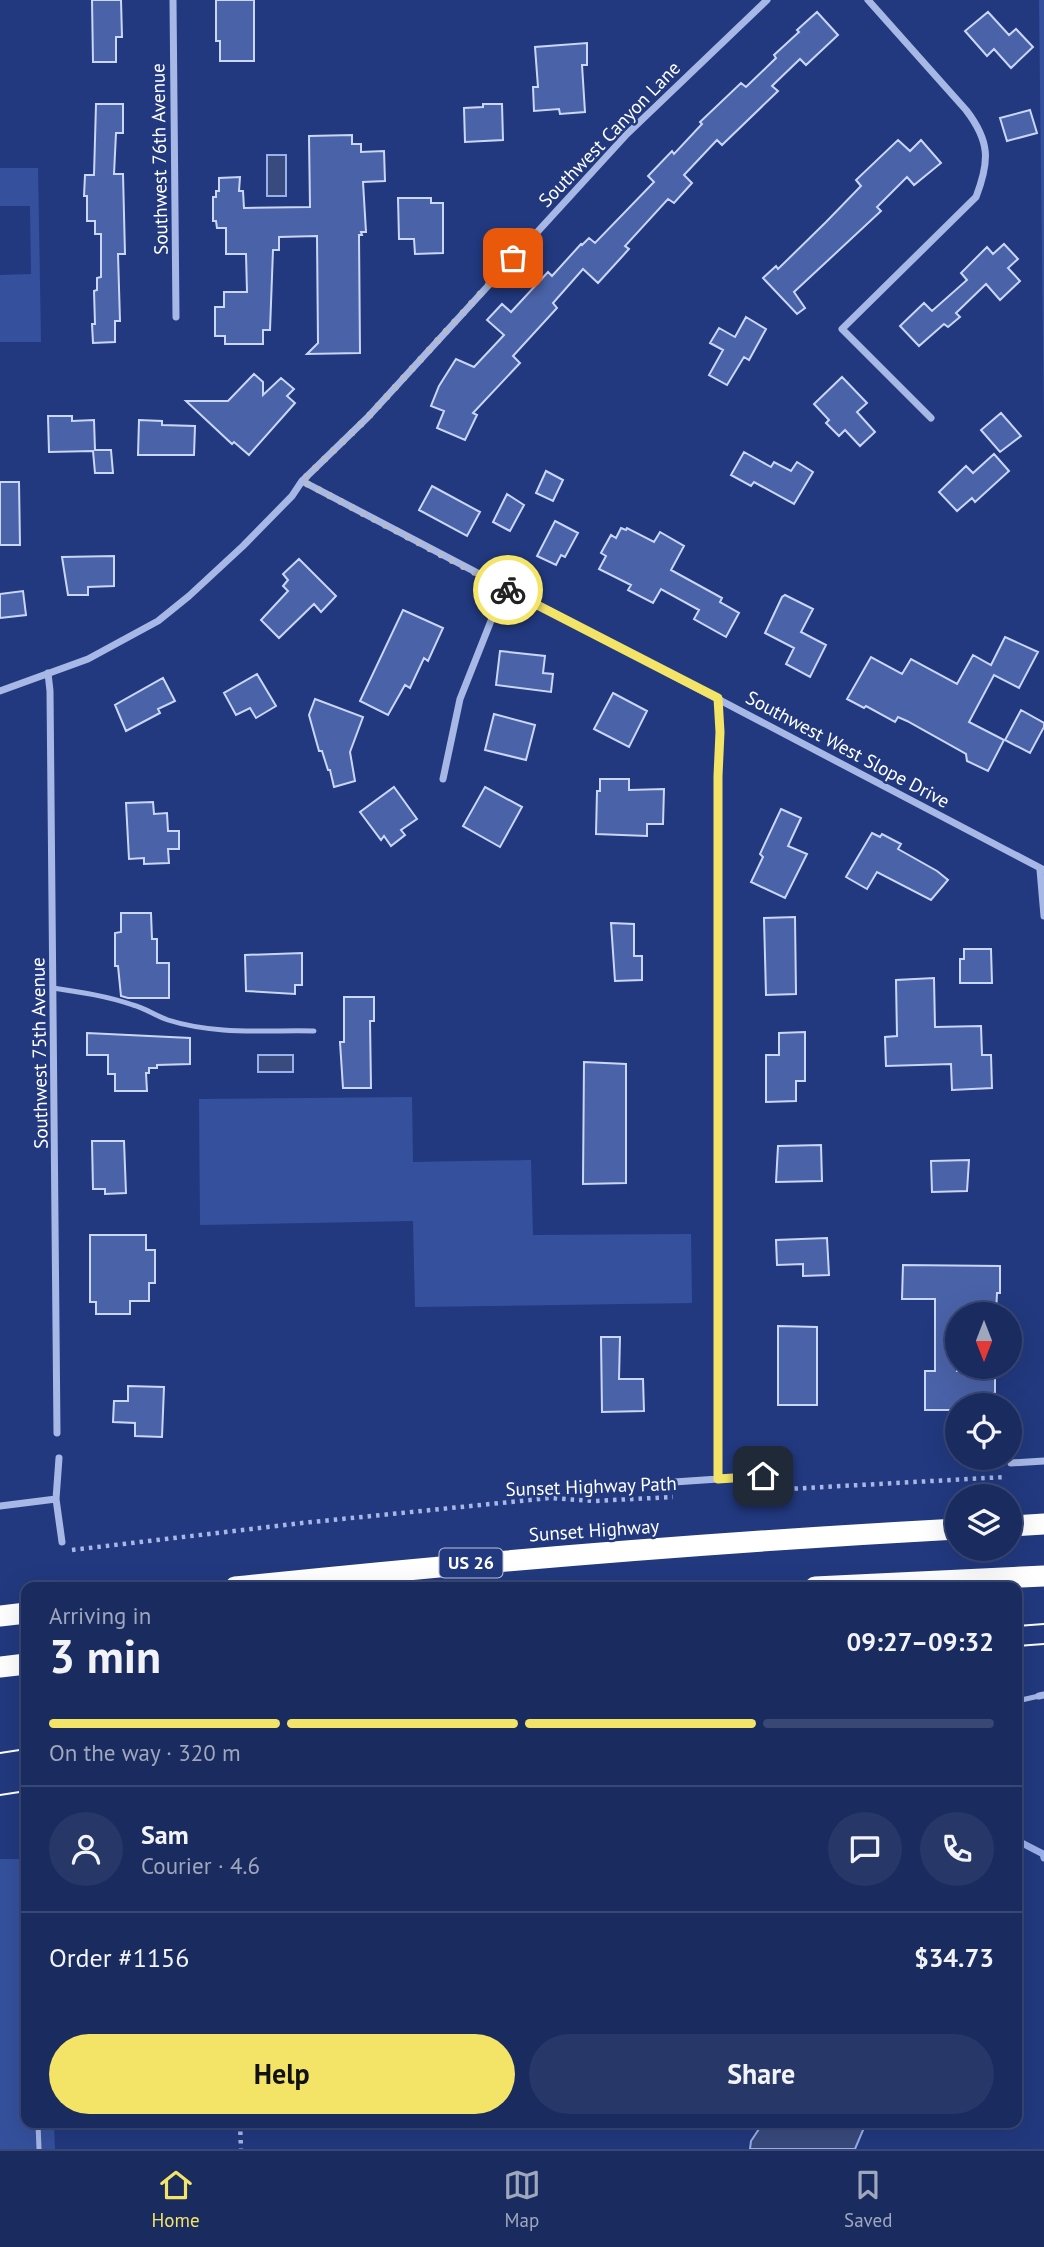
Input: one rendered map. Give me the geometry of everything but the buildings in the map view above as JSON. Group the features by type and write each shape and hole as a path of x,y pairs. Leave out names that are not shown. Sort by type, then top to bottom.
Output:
{"highway":[{"path":"1022,1525 1044,1524"},
{"name":"Sunset Highway","path":"284,1582 502,1560 945,1530"},
{"path":"919,1582 1044,1576"},
{"path":"0,1616 21,1614"},
{"path":"0,1667 21,1665"}],"street":[{"name":"Southwest 76th Avenue","path":"173,0 176,317"},
{"name":"Southwest Canyon Lane","path":"0,691 96,654 141,631 172,610 243,546 292,496 302,481 368,417 627,135 767,0"},
{"path":"869,0 976,122 985,143 985,168 976,197 842,329 931,418"},
{"name":"Southwest West Slope Drive","path":"302,481 1042,870"},
{"path":"443,779 460,699 504,588"},
{"name":"Southwest 75th Avenue","path":"47,673 50,691 57,1433"},
{"path":"718,698 718,1479"},
{"path":"1042,870 1044,916"},
{"path":"59,1458 55,1499 62,1542"},
{"path":"1022,1462 1044,1461"},
{"path":"674,1482 763,1476"},
{"path":"0,1506 55,1499"}],"lane":[{"path":"53,988 98,995 136,1005 168,1020 213,1028 252,1032 314,1031"},
{"path":"1022,1700 1041,1696"},
{"path":"38,2128 39,2149"}],"path":[{"path":"764,1490 1008,1476"},
{"name":"Sunset Highway Path","path":"62,1542 68,1550 550,1498 594,1501 676,1497"},
{"path":"240,2128 241,2149"}],"shaded area":[{"path":"1039,0 1044,0 1044,431"},
{"path":"267,155 286,155 286,196 267,196"},
{"path":"0,168 38,168 41,342 0,342 0,275 31,274 30,206 0,206"},
{"path":"258,1055 293,1055 293,1072 258,1072"},
{"path":"412,1097 413,1162 531,1160 533,1235 691,1234 692,1303 415,1307 413,1221 200,1225 199,1099"},
{"path":"0,1859 21,1859 21,2128 54,2128 55,2149 0,2149"},
{"path":"760,2128 864,2128 855,2149 750,2149 751,2141"}],"waterway":[{"path":"1022,1843 1043,1854 1044,1858"}],"tram line":[{"path":"1022,1626 1044,1624"},
{"path":"1022,1646 1044,1644"},
{"path":"0,1753 21,1750"},
{"path":"0,1795 21,1792"}],"way so far":[{"path":"508,590 302,481 368,417 513,258"}],"route":[{"path":"508,590 718,698 718,1479 763,1476"}]}
